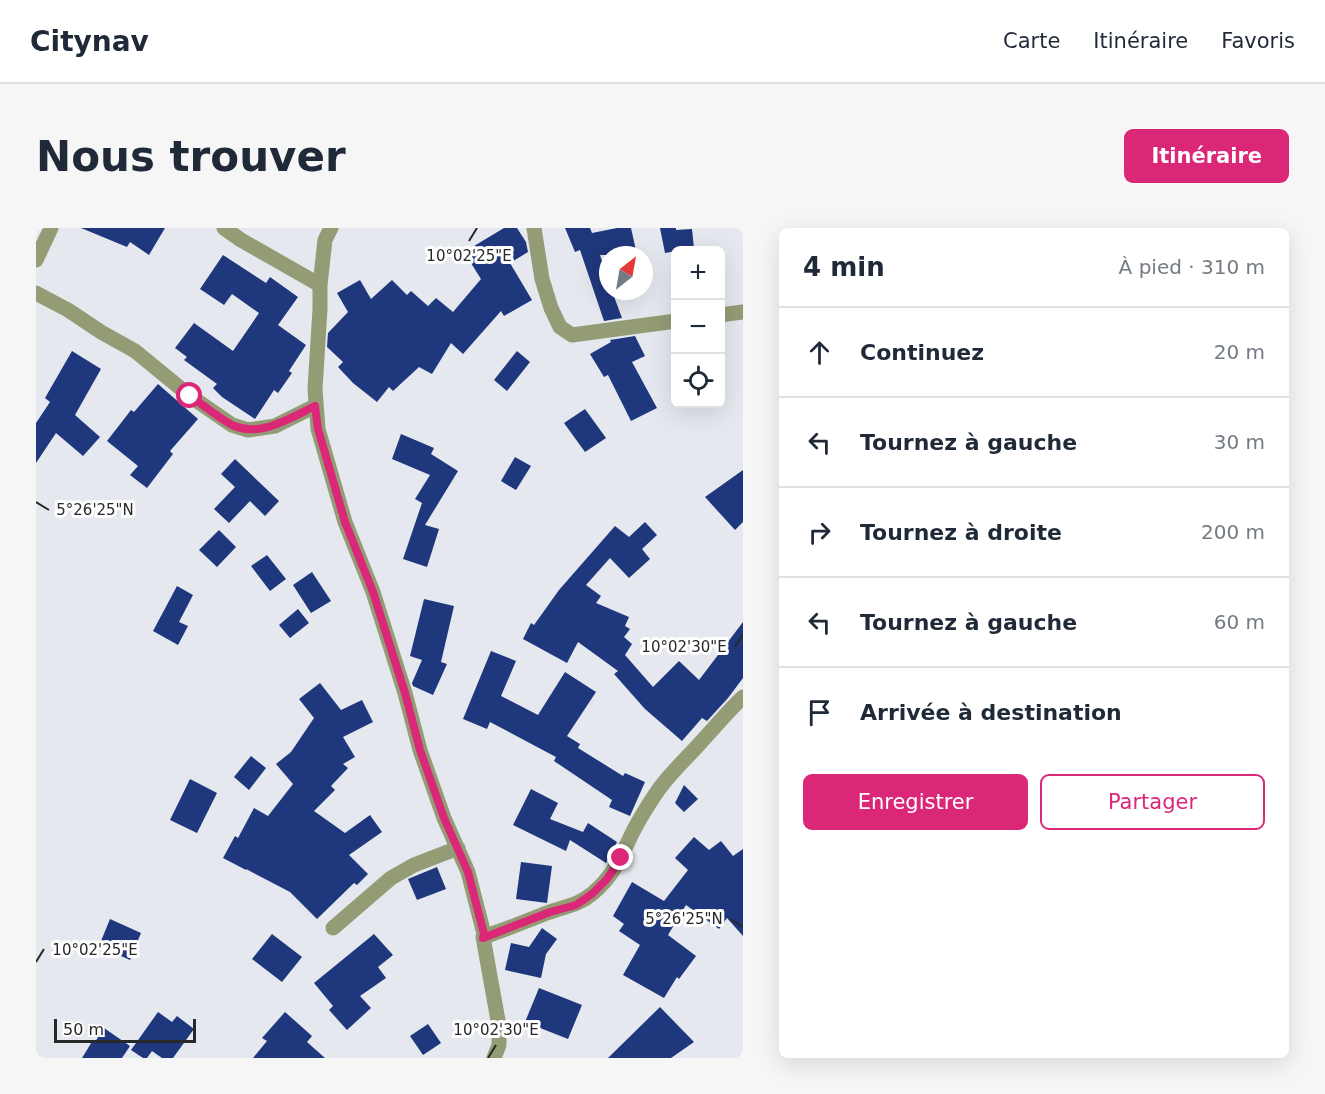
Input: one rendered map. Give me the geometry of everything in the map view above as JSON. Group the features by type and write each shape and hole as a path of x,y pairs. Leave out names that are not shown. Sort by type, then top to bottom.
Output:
{"street":[{"path":"36,260 51,228"},
{"path":"224,228 320,285"},
{"path":"331,228 325,240 320,285 315,406 318,429 345,522 373,592 405,693 420,750 444,818 468,872 484,934 499,1026 499,1045 494,1058"},
{"path":"534,228 542,279 560,327 572,335 671,322"},
{"path":"36,292 135,351 190,396 232,425 249,430 275,426 315,406"},
{"path":"725,314 743,312"},
{"path":"483,938 550,912 576,905 592,894 607,879 621,858 637,825 675,768 743,697"},
{"path":"333,928 391,878 458,848"}],"building":[{"path":"81,228 165,228 149,255 130,242 127,247"},
{"path":"504,228 517,228 526,242 528,252 510,263 532,300 504,316 501,311 463,354 451,343 432,374 419,367 393,391 389,387 377,402 353,383 338,367 343,362 327,347 328,333 348,312 337,293 360,280 371,299 392,280 407,295 411,291 428,306 436,298 453,312 481,279 464,252"},
{"path":"565,228 590,228 592,233 631,228 635,246 599,246 599,300 615,300 622,318 604,321 580,250 575,252"},
{"path":"660,228 692,229 694,246 671,246 671,252 665,253"},
{"path":"223,255 266,283 270,277 298,297 278,325 306,345 289,371 292,373 278,393 274,390 255,419 222,397 213,388 217,384 184,360 187,357 175,348 194,323 233,351 259,313 232,294 224,305 200,289"},
{"path":"635,336 645,356 632,362 657,408 631,421 608,375 604,377 590,354 611,342 610,340"},
{"path":"72,351 101,369 75,415 100,437 83,456 56,433 36,463 36,423 50,402 45,398"},
{"path":"517,351 530,362 507,391 494,380"},
{"path":"158,384 198,419 170,451 173,454 147,488 130,475 138,466 107,441 131,410 134,412"},
{"path":"585,409 606,438 585,452 564,423"},
{"path":"401,434 434,448 431,454 458,471 425,525 439,529 427,567 403,559 422,503 415,499 430,475 392,459"},
{"path":"515,457 531,466 516,490 501,481"},
{"path":"235,459 279,501 265,516 250,501 229,523 214,509 235,487 221,474"},
{"path":"743,470 743,522 735,530 705,497"},
{"path":"645,522 657,535 642,549 650,559 629,578 610,558 586,585 601,596 596,603 629,617 625,626 630,629 624,637 632,644 625,655 653,687 679,661 699,680 743,622 743,678 707,721 702,718 682,741 645,709 614,674 618,671 578,642 567,663 523,639 531,623 534,625 559,590 615,526 629,537"},
{"path":"219,530 236,547 217,567 199,550"},
{"path":"267,555 286,579 270,591 251,566"},
{"path":"312,572 331,601 311,613 293,585"},
{"path":"177,586 193,595 179,622 188,626 178,645 153,631"},
{"path":"424,599 454,606 441,662 447,664 433,695 413,686 412,683 422,660 410,656"},
{"path":"298,609 309,623 290,638 279,625"},
{"path":"491,651 516,661 501,696 538,715 565,672 596,692 567,736 580,744 578,748 623,776 625,773 645,782 630,816 609,807 612,800 554,761 556,757 490,722 487,729 463,719"},
{"path":"320,683 341,710 362,700 373,722 343,737 355,757 343,764 348,768 331,786 335,790 314,811 345,833 370,815 382,832 349,855 368,874 357,885 354,883 317,919 290,892 223,858 235,836 238,838 254,808 268,816 293,784 276,764 291,752 314,718 299,699"},
{"path":"251,756 266,768 249,790 234,777"},
{"path":"190,779 217,793 197,833 170,820"},
{"path":"684,785 698,799 684,812 675,803"},
{"path":"531,789 558,803 550,819 583,832 588,823 617,842 606,863 570,840 566,851 513,825"},
{"path":"694,837 709,850 721,841 733,856 743,849 743,936 727,918 719,929 686,905 668,935 696,956 679,979 677,977 664,998 623,975 640,945 619,931 624,924 613,916 632,882 664,901 688,870 675,858"},
{"path":"521,862 552,866 547,903 516,899"},
{"path":"437,867 446,889 417,900 408,879"},
{"path":"110,919 141,933 130,960 99,946"},
{"path":"542,928 557,939 546,954 541,978 505,970 511,943 529,947"},
{"path":"272,934 302,957 282,982 252,959"},
{"path":"374,934 393,955 378,967 386,978 360,996 371,1008 347,1030 329,1010 333,1006 314,983"},
{"path":"539,988 582,1005 568,1039 525,1022"},
{"path":"660,1007 694,1042 671,1058 608,1058"},
{"path":"158,1012 172,1022 177,1016 194,1029 173,1058 162,1058 152,1051 147,1058 143,1058 131,1050"},
{"path":"285,1012 312,1036 307,1042 325,1058 253,1058 267,1041 262,1038"},
{"path":"428,1024 441,1043 423,1055 410,1036"},
{"path":"104,1028 130,1046 122,1058 82,1058 93,1040 95,1042"}],"route":[{"path":"190,396 232,425 249,430 275,426 315,406 318,429 345,522 373,592 405,693 420,750 444,818 468,872 484,934 483,938 550,912 576,905 592,894 607,879 621,858"}]}
